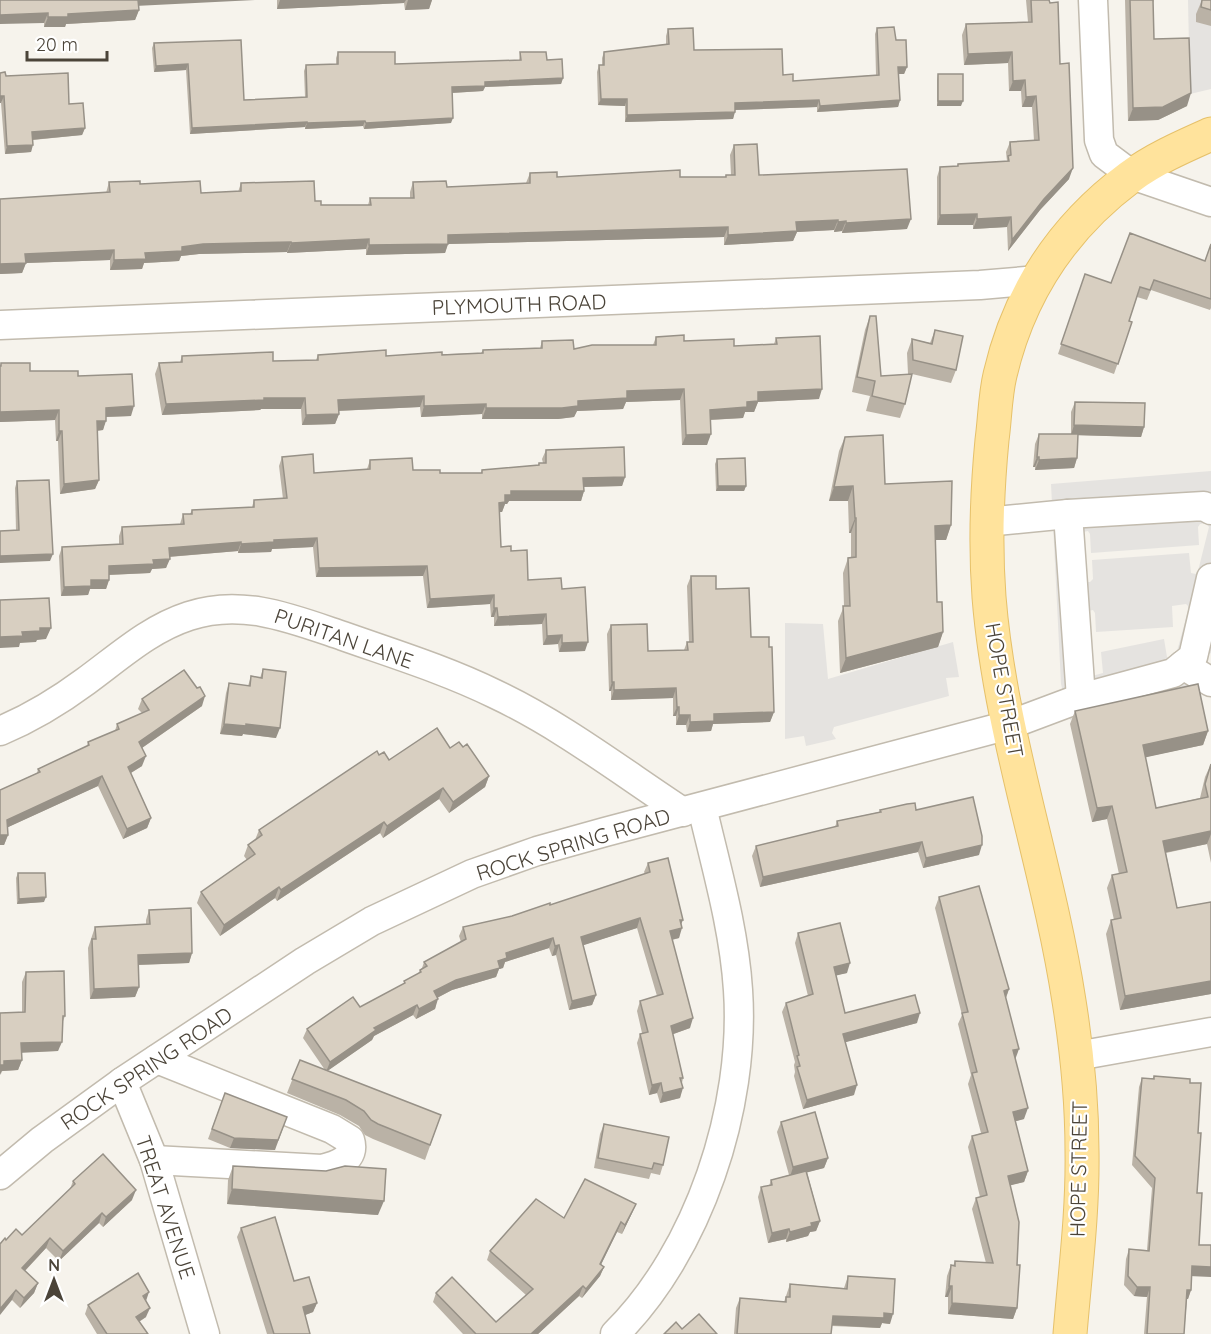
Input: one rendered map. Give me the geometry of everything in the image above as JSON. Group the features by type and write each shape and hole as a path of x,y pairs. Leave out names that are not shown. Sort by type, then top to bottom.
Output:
{"main road":[{"name":"HOPE STREET","path":"1070,1334 1083,1152 1077,1056 1061,956 1009,725 989,600 986,522 999,379 1018,317 1045,265 1074,228 1089,211 1132,175 1211,134"}],"street":[{"path":"1093,0 1100,140 1104,154 1132,175 1211,202"},
{"name":"PLYMOUTH ROAD","path":"0,325 968,286 1038,280"},
{"path":"986,522 1068,514 1204,506 1211,510"},
{"path":"1068,514 1081,698"},
{"path":"1211,579 1193,657 1183,665 1211,682"},
{"name":"PURITAN LANE","path":"0,731 45,709 138,642 163,627 190,615 249,609 284,616 453,675 497,695 553,726 693,809"},
{"name":"ROCK SPRING ROAD","path":"0,1175 42,1140 122,1082 306,961 372,921 472,874 537,851 1009,725 1081,698 1173,673 1183,665"},
{"path":"615,1334 630,1320 653,1289 694,1217 712,1176 728,1112 736,1063 739,1023 738,990 732,945 693,809"},
{"path":"1077,1056 1211,1032"},
{"path":"154,1160 322,1169 339,1164 348,1158 352,1147 350,1140 332,1129 157,1059"},
{"name":"TREAT AVENUE","path":"122,1082 154,1160 205,1334"}],"shaded area":[{"path":"1188,0 1211,0 1211,89 1190,94"},
{"path":"1211,471 1211,653 1206,655 1198,691 1070,720 1061,684 1051,484","holes":["1205,523 1209,527 1196,574 1191,573 1189,553 1092,560 1093,579 1085,582 1083,532 1088,531 1090,534 1091,553 1199,545 1198,527","1186,604 1188,611 1176,655 1170,659 1167,657 1164,639 1101,652 1103,673 1092,676 1088,611 1093,610 1095,613 1096,632 1173,627 1172,606"]},
{"path":"785,623 823,624 828,679 953,642 959,677 946,678 949,696 834,727 832,733 836,739 806,746 804,736 785,739"}],"building":[{"path":"0,0 138,0 139,10 68,14 68,17 48,17 48,13 0,15"},
{"path":"1031,0 1058,2 1060,64 1069,63 1073,168 1044,199 1012,240 1011,217 977,219 977,214 940,215 940,167 1009,161 1010,142 1039,140 1036,96 1026,97 1025,80 1013,81 1012,52 968,54 966,24 1032,22"},
{"path":"1130,0 1153,0 1154,39 1189,38 1191,93 1163,107 1133,108"},
{"path":"1202,0 1211,0 1211,10 1201,7"},
{"path":"894,27 896,40 906,40 907,67 898,67 900,100 820,106 819,100 735,103 735,112 627,115 627,99 601,99 599,65 604,65 604,52 669,44 668,29 693,28 694,50 782,49 783,75 793,74 793,81 879,75 877,28"},
{"path":"241,40 244,100 307,97 306,65 338,64 338,52 395,52 395,64 521,60 520,52 546,52 547,60 562,59 563,78 485,82 485,86 452,87 453,118 192,128 188,64 156,66 154,43"},
{"path":"5,72 6,76 68,73 69,104 83,103 85,128 32,132 33,145 7,146 4,96 0,96 0,73"},
{"path":"938,74 963,74 963,101 938,101"},
{"path":"757,144 759,175 907,169 911,219 846,223 846,221 838,222 838,220 796,222 797,231 728,235 728,227 448,235 448,244 369,245 369,239 203,244 182,247 182,251 145,253 146,259 114,260 114,250 25,254 26,263 0,264 0,199 110,192 109,182 140,181 140,184 200,181 201,193 241,191 241,183 314,181 315,201 321,201 321,205 371,205 370,198 414,198 413,182 446,181 447,187 530,183 530,173 557,172 557,177 680,170 680,177 726,177 726,175 735,175 734,145"},
{"path":"1130,233 1205,261 1211,244 1211,299 1154,280 1150,290 1140,287 1129,321 1132,322 1118,364 1061,344 1085,274 1111,283"},
{"path":"870,316 876,316 881,376 912,374 905,404 872,396 875,381 857,377"},
{"path":"935,330 963,336 956,370 913,360 912,339 932,344"},
{"path":"684,335 684,341 734,339 734,346 777,344 776,338 820,336 822,389 758,392 758,401 747,402 747,407 710,410 711,434 686,435 684,389 627,391 627,398 578,401 578,406 562,408 486,408 486,404 424,406 424,396 338,400 339,414 306,415 305,398 166,404 159,363 182,362 182,356 273,352 273,361 318,360 318,355 386,350 386,356 442,352 442,355 483,353 483,350 542,348 542,341 573,340 574,349 592,345 656,345 656,337"},
{"path":"1,363 30,363 30,371 78,371 78,376 132,374 134,406 106,408 106,421 97,421 99,480 64,484 59,410 0,412"},
{"path":"1075,402 1145,403 1144,427 1074,425"},
{"path":"1039,434 1078,434 1077,458 1039,460 1037,457"},
{"path":"883,435 885,484 952,481 951,525 935,526 937,602 942,602 943,632 846,658 843,606 850,606 848,558 856,557 856,518 853,486 834,487 845,437"},
{"path":"624,447 625,477 583,478 584,491 511,491 511,495 505,495 505,502 499,503 501,547 511,546 511,551 527,550 528,580 561,578 562,589 585,587 588,642 562,643 562,635 547,636 546,614 498,617 497,608 494,608 494,595 430,599 427,566 319,568 317,538 169,548 170,559 153,560 154,564 109,566 109,580 91,580 91,586 64,587 62,547 123,544 122,527 184,524 183,514 192,514 192,510 254,507 254,500 287,498 282,457 313,454 314,473 370,469 370,460 412,458 413,470 440,470 440,473 482,473 482,470 546,463 546,450"},
{"path":"745,458 746,486 718,486 717,459"},
{"path":"49,480 53,554 0,556 0,531 19,530 17,481"},
{"path":"691,576 716,576 716,589 749,588 751,637 769,637 769,647 772,647 774,712 714,714 714,721 690,722 690,715 679,715 676,688 614,690 611,625 647,624 648,651 688,650 687,642 693,642"},
{"path":"49,598 51,628 22,632 23,636 0,637 0,600"},
{"path":"263,669 286,672 280,728 224,724 229,683 250,686 251,676 262,678"},
{"path":"184,670 205,696 139,742 146,756 128,767 151,818 127,829 102,776 7,820 8,835 0,835 0,790 40,772 38,769 89,745 88,742 119,729 117,724 149,710 142,699"},
{"path":"1198,684 1208,731 1143,745 1156,808 1208,797 1205,784 1211,764 1211,831 1163,841 1177,908 1211,902 1211,981 1125,996 1111,920 1121,918 1112,875 1127,872 1112,806 1097,808 1075,711"},
{"path":"437,728 450,748 459,742 463,747 467,744 489,776 453,802 443,788 387,826 384,822 281,890 279,887 224,925 201,892 255,854 248,845 262,835 259,830 377,751 379,755 384,752 389,760"},
{"path":"973,797 982,845 926,858 922,842 763,877 756,846 838,826 837,821 881,812 880,810 915,803 916,810"},
{"path":"668,858 683,920 680,920 682,928 670,931 693,1018 671,1026 683,1078 680,1078 683,1088 663,1093 661,1083 652,1085 640,1034 648,1032 640,1001 663,994 640,918 581,937 596,995 572,1001 559,945 555,946 553,938 506,953 507,958 498,961 500,968 456,980 434,991 438,999 419,1009 417,1005 374,1028 376,1030 330,1062 307,1029 353,997 360,1007 405,983 404,981 427,966 424,962 466,939 463,927 512,916 550,903 550,905 650,872 648,863"},
{"path":"18,873 45,873 46,897 19,899"},
{"path":"979,886 1009,989 1004,991 1019,1049 1013,1050 1028,1108 1013,1112 1028,1171 1008,1176 1019,1222 1017,1265 1020,1265 1017,1308 952,1303 952,1286 949,1286 951,1265 955,1266 955,1261 993,1263 976,1198 987,1195 972,1136 988,1132 972,1073 977,1072 962,1013 968,1012 939,897"},
{"path":"191,908 192,953 138,955 139,987 94,989 92,939 96,939 95,927 150,924 149,910"},
{"path":"840,923 850,963 834,967 845,1013 915,995 920,1013 843,1034 857,1085 807,1100 797,1067 800,1066 797,1056 799,1055 786,1003 813,994 798,933"},
{"path":"64,971 65,1016 63,1016 62,1042 21,1043 22,1060 4,1061 4,1065 0,1065 0,1013 25,1012 26,972"},
{"path":"300,1060 441,1115 430,1145 378,1124 371,1120 364,1111 346,1100 292,1079"},
{"path":"1154,1076 1190,1079 1190,1083 1201,1083 1198,1133 1201,1133 1197,1193 1202,1193 1199,1245 1211,1245 1211,1267 1192,1266 1191,1290 1187,1290 1184,1334 1147,1334 1150,1287 1137,1287 1128,1276 1129,1249 1149,1251 1155,1178 1135,1156 1142,1078 1154,1079"},
{"path":"225,1093 287,1117 278,1140 234,1138 212,1129"},
{"path":"815,1112 828,1158 793,1167 781,1122"},
{"path":"604,1124 669,1137 663,1165 654,1163 652,1169 598,1158"},
{"path":"103,1154 136,1190 106,1217 102,1213 63,1251 50,1238 22,1268 38,1283 24,1298 16,1290 0,1309 0,1244 16,1229 22,1235 75,1184 73,1181"},
{"path":"233,1166 326,1171 345,1166 386,1169 384,1201 232,1189"},
{"path":"806,1171 820,1221 811,1223 812,1226 790,1232 789,1229 772,1233 761,1187 772,1185 771,1180"},
{"path":"585,1179 636,1204 625,1225 621,1222 600,1264 604,1267 586,1289 583,1286 531,1334 476,1334 436,1293 452,1277 496,1322 533,1289 490,1251 536,1199 564,1218"},
{"path":"275,1217 294,1281 309,1277 317,1303 303,1307 310,1334 274,1334 241,1228"},
{"path":"138,1273 149,1292 143,1296 150,1308 136,1317 148,1334 107,1334 88,1305"},
{"path":"848,1276 895,1279 893,1314 884,1313 884,1318 833,1316 831,1334 737,1334 740,1298 786,1302 786,1297 790,1297 790,1284 847,1289"},
{"path":"699,1314 717,1334 664,1334 676,1322 682,1329"}]}
